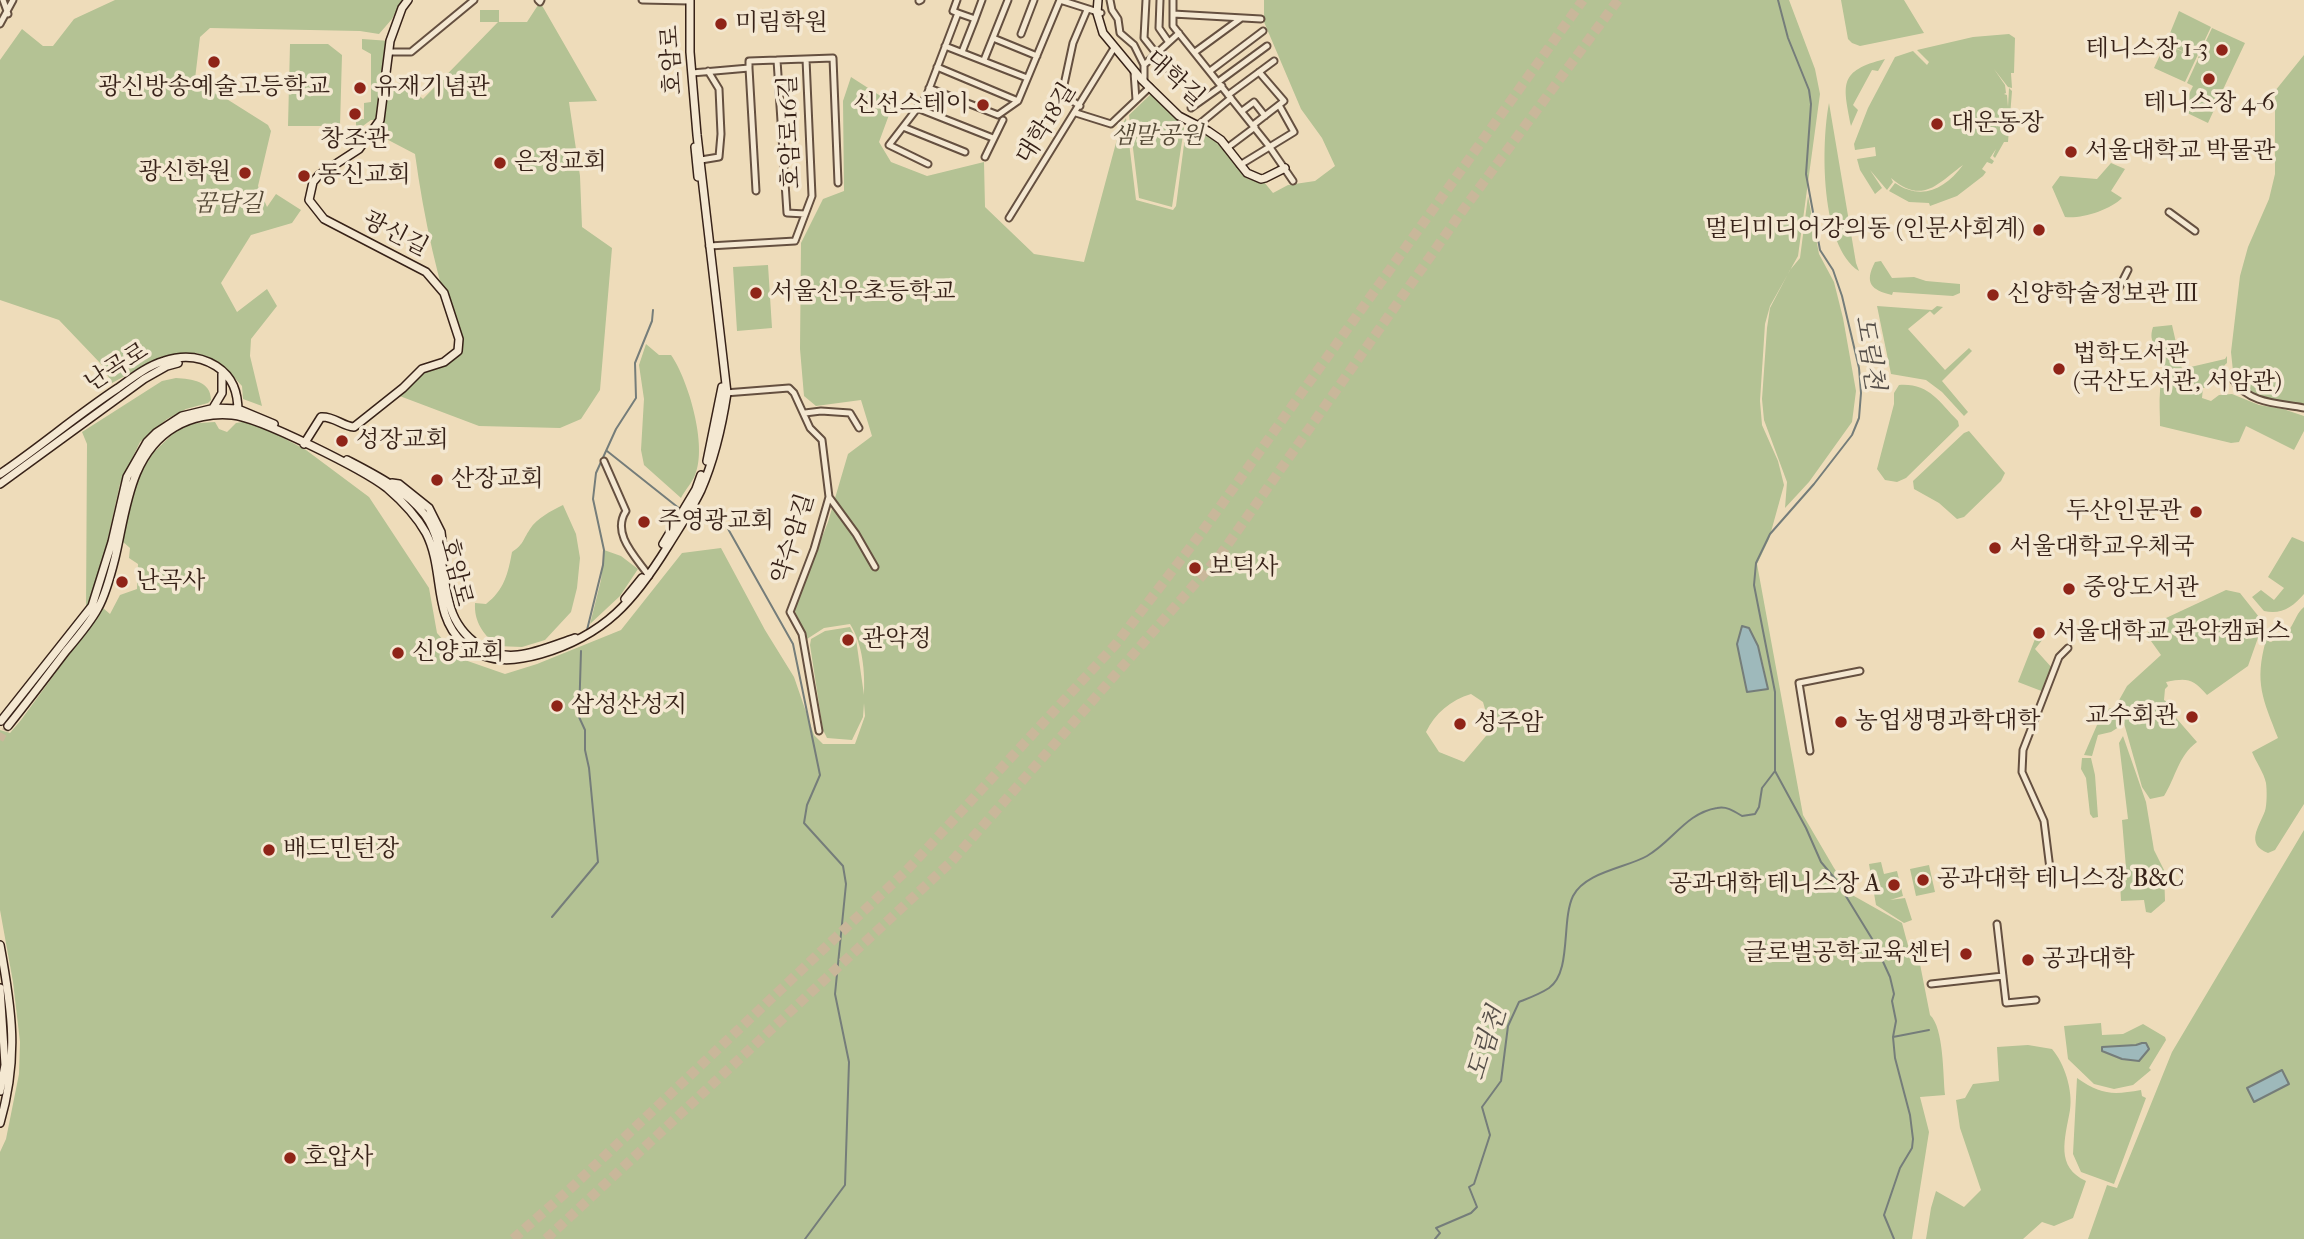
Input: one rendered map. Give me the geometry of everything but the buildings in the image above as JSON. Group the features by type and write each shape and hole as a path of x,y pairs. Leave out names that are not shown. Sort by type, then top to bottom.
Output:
{"main road":[{"name":"광신길","path":"305,442 321,417 329,416 354,428 422,369 453,356 459,345 444,293 426,272 324,219 309,200 313,182 319,175 359,149 380,120 388,52 402,8 408,0"},
{"name":"대학길","path":"1100,0 1099,13 1103,33 1114,48 1179,117 1198,124 1217,137 1242,164"},
{"name":"호암로","path":"5,724 98,608 115,559 130,489 152,447 172,428 210,415 235,412 305,442 388,489 417,520 425,533 438,566 441,604 452,631 463,643 487,657 503,661 519,660 575,643 623,608 648,574 700,491 721,433 725,393 692,73 689,1"},
{"path":"305,442 391,483 399,484 427,511 443,540 443,565 449,603 460,628 476,644 504,655 519,655 573,639 587,632 621,605 648,574 696,489 708,458 725,393 695,148 687,52 689,1"},
{"path":"1099,13 1111,40 1134,68"},
{"path":"1242,164 1251,176 1261,179 1284,166"},
{"name":"난곡로","path":"0,474 114,391 146,369 164,361 185,357 204,359 223,371 233,381 235,412"},
{"name":"난곡로","path":"0,484 157,371 178,362 193,362 210,366 222,374"},
{"path":"212,408 222,393 222,374"},
{"path":"5,724 92,606 112,541 127,477 147,442 182,416 212,408 235,412 231,389 222,374"},
{"path":"417,520 427,511"},
{"path":"0,945 9,995 13,1061 0,1123"},
{"path":"0,988 5,1065 0,1091"}],"street":[{"path":"3,0 8,14"},
{"path":"1,22 8,14 13,0"},
{"path":"388,52 411,52 474,0"},
{"path":"642,0 689,1"},
{"path":"957,0 953,11 975,19"},
{"path":"962,52 982,0"},
{"path":"984,60 1008,0"},
{"path":"1021,34 1034,0"},
{"path":"929,88 998,115 1018,101 1060,0 1099,13"},
{"path":"1076,113 1111,124 1136,100 1146,82 1144,65 1134,45 1121,33 1110,0"},
{"path":"1146,0 1144,38 1174,76"},
{"path":"1160,0 1159,28 1168,41"},
{"path":"1173,0 1173,26 1254,126 1293,181"},
{"path":"1080,106 1062,94 1073,43 1087,10"},
{"path":"928,164 889,145 929,88 958,13"},
{"path":"1173,15 1261,19"},
{"path":"1195,52 1241,18"},
{"path":"1210,71 1262,31"},
{"path":"1144,65 1155,52 1179,33"},
{"path":"993,38 1037,55"},
{"path":"945,46 1027,78"},
{"path":"1191,108 1267,46"},
{"name":"대학18길","path":"1009,218 1114,48"},
{"path":"756,191 749,61 833,58 838,183"},
{"name":"호암로16길","path":"709,246 794,241 812,196 806,59"},
{"path":"777,60 786,213 805,214"},
{"path":"1198,124 1274,61"},
{"path":"692,73 749,68"},
{"path":"937,68 1018,101"},
{"path":"1134,68 1136,100"},
{"name":"호암로","path":"701,160 719,157 721,134 719,89 708,71"},
{"path":"1228,147 1284,101 1259,72"},
{"path":"1242,111 1254,102 1265,116"},
{"path":"1242,164 1294,132 1279,106"},
{"path":"917,108 993,138"},
{"path":"985,157 1003,120"},
{"path":"903,127 965,152"},
{"path":"2169,212 2195,231"},
{"path":"2115,296 2128,270"},
{"path":"2234,381 2242,392 2253,398 2304,408"},
{"name":"약수암길","path":"725,393 789,388 805,413 810,428 822,440 829,497 814,549 790,612 802,634 819,731"},
{"path":"805,413 843,411 850,413 859,428"},
{"path":"604,461 626,511 620,529 622,537 648,574"},
{"path":"829,497 875,567"},
{"path":"2052,885 2044,821 2022,772 2023,750 2059,657 2068,648"},
{"path":"1810,751 1800,683 1860,671"},
{"path":"1997,924 2006,1003 2036,1000"},
{"path":"1931,984 2003,976"}],"green space":[{"name":"꿈담길","path":"115,0 402,0 392,19 379,34 360,31 210,28 200,37 195,79 268,125 271,131 258,186 267,207 276,194 301,210 292,223 251,235 221,283 237,312 267,289 277,306 251,339 250,356 262,406 243,399 242,386 230,373 197,353 160,357 112,383 101,364 59,320 0,300 0,60 22,29 43,46 53,46 74,19"},
{"path":"1264,0 1789,0 1815,69 1820,94 1798,256 1770,306 1765,324 1760,401 1762,425 1778,461 1784,485 1769,539 1757,564 1803,815 1854,896 1902,923 1910,953 1919,959 1930,1015 1938,1030 1945,1095 1920,1097 1929,1132 1912,1239 0,1239 0,1152 6,1139 19,1074 20,1042 0,910 0,730 10,733 21,720 103,608 110,614 120,595 137,589 138,564 129,558 130,548 122,541 132,487 153,453 183,424 215,422 219,429 227,432 236,423 249,421 306,450 369,497 429,588 437,633 459,658 505,674 621,630 682,553 721,548 794,677 814,735 823,744 855,744 865,716 864,703 863,717 852,740 827,738 823,730 810,645 811,639 825,631 850,627 856,639 864,695 862,658 854,632 850,624 824,628 807,639 794,609 828,522 848,454 872,436 861,400 816,406 804,396 800,349 801,243 823,199 844,191 843,101 851,77 893,104 879,142 891,162 927,176 984,162 985,207 1034,254 1084,262 1120,128 1126,118 1136,200 1173,210 1176,206 1186,129 1213,138 1248,179 1264,182 1273,193 1288,185 1315,181 1335,166 1322,138 1301,109 1264,22","holes":["1755,639 1768,689 1747,692","1471,694 1483,702 1491,730 1464,762 1439,752 1426,732 1444,708"]},
{"path":"1841,0 1904,0 1924,33 1860,46 1852,43 1848,39"},
{"path":"540,2 597,101 569,102 580,176 582,227 612,248 600,390 581,419 560,428 479,426 397,395 422,369 444,361 459,345 432,251 415,154 373,132 379,120 371,120 356,131 356,119 364,119 364,103 371,102 371,54 362,49 362,39 390,41 386,83 406,84 423,99 498,22 480,22 480,10 499,10 499,22 527,22"},
{"path":"2179,11 2211,27 2185,82 2154,68 2165,44 2188,54 2166,43"},
{"path":"2212,28 2245,43 2219,98 2211,95 2219,99 2208,123 2181,110 2193,86 2187,83 2198,59 2205,62 2198,58"},
{"path":"2009,34 2015,38 2012,88 2008,87 1994,69 2005,85 2004,94 2007,95 2008,107 2009,88 2012,91 2008,142 2004,142 1995,158 1993,156 1996,149 1990,158 1994,161 1992,164 1987,162 1982,169 1986,172 1983,176 1957,196 1930,206 1929,203 1909,202 1889,191 1895,183 1905,188 1914,191 1924,192 1932,190 1949,180 1963,165 1937,185 1921,191 1902,186 1891,178 1893,182 1887,190 1870,170 1882,188 1875,194 1860,170 1857,159 1876,156 1875,147 1855,150 1854,144 1868,108 1895,57 1913,51 1927,65 1929,62 1917,50 1973,37"},
{"path":"290,44 328,44 342,55 340,126 288,126"},
{"path":"2304,55 2304,408 2253,398 2234,381 2231,352 2240,276 2248,247 2269,199 2275,174 2275,91"},
{"path":"1885,59 1878,71 1872,70 1853,105 1858,110 1851,126 1846,100 1847,81 1851,74 1859,69"},
{"name":"샘말공원","path":"1152,93 1184,128 1172,207 1139,198 1129,115"},
{"path":"1829,103 1859,271 1846,258 1830,218 1825,168"},
{"path":"2111,163 2125,169 2111,191 2122,198 2095,213 2065,217 2052,187 2060,176 2097,179"},
{"path":"1808,196 1819,254 1834,282 1843,318 1856,391 1852,422 1809,482 1785,508 1787,482 1764,420 1762,399 1767,328 1770,308 1790,270 1800,258"},
{"path":"1881,261 1892,278 1914,277 1926,281 1960,284 1960,293 1953,296 1893,292 1892,295 1879,291 1871,284 1870,275 1875,262"},
{"path":"768,265 772,328 737,331 733,267"},
{"path":"1877,306 1932,310 1937,306 1943,307 1934,315 1930,311 1908,329 1945,370 1969,348 1972,351 1942,381 1968,412 1964,416 1942,392 1926,380 1891,374"},
{"path":"2172,325 2182,369 2225,359 2227,356 2227,363 2215,380 2203,388 2202,398 2211,401 2219,395 2232,394 2259,405 2304,416 2304,431 2294,450 2246,426 2239,442 2231,443 2160,426 2164,363 2153,342 2152,333 2153,327"},
{"path":"646,344 659,355 671,355 684,380 694,413 698,431 698,463 694,478 681,498 644,465 641,450 644,399 639,365"},
{"path":"176,378 194,380 204,385 211,400 167,419 140,442 120,484 104,556 86,611 87,444 82,432 162,381"},
{"path":"1899,385 1926,390 1958,421 1959,426 1906,478 1897,482 1885,480 1877,469 1894,404 1894,393"},
{"path":"1969,431 2005,473 2001,481 1964,517 1957,519 1939,503 1914,489 1913,481"},
{"path":"563,505 576,534 580,558 571,612 545,640 522,647 496,646 480,627 475,603 486,604 492,599 504,581 512,552 521,544 536,521"},
{"path":"2292,537 2304,542 2304,594 2286,609 2264,611 2252,597 2261,590 2274,600 2284,588 2268,577"},
{"path":"604,550 621,556 638,569 620,596 590,624 601,580"},
{"path":"2226,590 2240,593 2259,617 2259,635 2248,666 2207,695 2189,681 2166,682 2168,686 2164,700 2175,705 2170,711 2197,742 2181,760 2164,796 2150,799 2142,787 2118,702 2127,686 2161,655 2146,634 2166,618"},
{"path":"2304,607 2304,804 2275,850 2268,853 2257,845 2255,840 2266,808 2267,789 2264,775 2252,752 2278,738 2262,691 2262,655 2266,640 2271,642 2287,631"},
{"path":"2035,639 2043,639 2035,649 2053,669 2044,692 2018,682"},
{"path":"2110,708 2116,712 2122,725 2111,732 2098,735 2092,756 2084,755 2100,718"},
{"path":"2123,736 2146,802 2154,850 2164,870 2165,901 2151,913 2146,912 2144,900 2121,901 2120,881 2127,880 2122,820 2128,819 2119,743"},
{"path":"2082,758 2091,758 2098,817 2093,818 2090,814 2086,778 2081,769"},
{"path":"2304,830 2304,1239 2088,1239 2107,1185 2117,1188 2172,1052"},
{"path":"1881,862 1884,874 1897,871 1903,896 1890,900 1905,898 1912,920 1904,923 1876,905 1869,864"},
{"name":"공과대학 테니스장 B&C","path":"1929,865 1935,892 1916,896 1910,869"},
{"path":"2101,1023 2102,1035 2123,1034 2143,1024 2165,1037 2166,1040 2149,1068 2151,1070 2133,1085 2114,1089 2094,1084 2068,1059 2064,1026"},
{"path":"2028,1045 2052,1049 2067,1078 2071,1103 2064,1151 2070,1168 2086,1181 2073,1218 2054,1226 2042,1222 2023,1239 1926,1239 1936,1191 1964,1207 1981,1190 1960,1128 1956,1100 1965,1098 1973,1084 1999,1081 1997,1047"},
{"path":"2077,1078 2100,1091 2123,1093 2141,1090 2142,1096 2146,1098 2114,1184 2081,1172 2073,1154"}],"water":[{"path":"1742,626 1749,628 1758,646 1768,689 1747,692 1737,644"},
{"path":"2146,1043 2149,1049 2139,1061 2122,1059 2102,1051 2102,1047"},
{"path":"2282,1070 2289,1084 2254,1102 2247,1088"}],"waterway":[{"name":"도림천","path":"1778,0 1788,38 1809,90 1811,104 1806,174 1820,250 1833,270 1842,296 1859,368 1861,393 1859,418 1852,435 1770,534 1756,563 1754,585 1775,692 1775,771 1821,862 1836,880 1874,942 1890,977 1894,994 1892,1001 1896,1021 1893,1037 1895,1058 1910,1115 1913,1139 1912,1148 1900,1168 1884,1215 1894,1239"},
{"path":"587,630 603,565 604,550 593,499 596,473 616,429 636,398 635,363 652,321 653,310"},
{"path":"607,451 680,509"},
{"path":"692,513 727,527 793,644 820,775 807,805 804,823 843,866 846,884 835,994 849,1062 845,1185 805,1239"},
{"path":"552,917 598,862 585,730 579,717 581,651"},
{"name":"도림천","path":"1435,1239 1440,1233 1436,1228 1471,1213 1477,1207 1469,1187 1474,1184 1490,1135 1482,1107 1501,1081 1508,1026 1519,1002 1549,988 1561,970 1569,906 1573,896 1587,881 1596,876 1647,856 1697,815 1717,808 1730,809 1742,816 1755,814 1762,788 1775,771"},
{"path":"1893,1037 1929,1030"}],"tunnel":[{"path":"513,1239 570,1189 907,870 1116,644 1199,536 1583,0"},
{"path":"546,1239 952,861 1221,554 1463,210 1618,0"},
{"path":"0,740 8,726"}],"place":[{"name":"미림학원","path":"721,24"},
{"name":"테니스장 1-3","path":"2222,50"},
{"name":"광신방송예술고등학교","path":"214,62"},
{"name":"테니스장 4-6","path":"2209,79"},
{"name":"유재기념관","path":"360,88"},
{"name":"신선스테이","path":"983,105"},
{"name":"창조관","path":"355,114"},
{"name":"대운동장","path":"1937,124"},
{"name":"서울대학교 박물관","path":"2071,152"},
{"name":"은정교회","path":"500,163"},
{"name":"광신학원","path":"245,173"},
{"name":"동신교회","path":"304,176"},
{"name":"멀티미디어강의동 (인문사회계)","path":"2039,230"},
{"name":"서울신우초등학교","path":"756,293"},
{"name":"신양학술정보관 Ⅲ","path":"1993,295"},
{"name":"법학도서관 (국산도서관, 서암관)","path":"2059,369"},
{"name":"성장교회","path":"342,441"},
{"name":"산장교회","path":"437,480"},
{"name":"두산인문관","path":"2196,512"},
{"name":"주영광교회","path":"644,522"},
{"name":"서울대학교우체국","path":"1995,548"},
{"name":"보덕사","path":"1195,568"},
{"name":"난곡사","path":"122,582"},
{"name":"중앙도서관","path":"2069,589"},
{"name":"서울대학교 관악캠퍼스","path":"2039,633"},
{"name":"관악정","path":"848,640"},
{"name":"신양교회","path":"398,653"},
{"name":"삼성산성지","path":"557,706"},
{"name":"교수회관","path":"2192,717"},
{"name":"농업생명과학대학","path":"1841,722"},
{"name":"성주암","path":"1460,724"},
{"name":"배드민턴장","path":"269,850"},
{"name":"공과대학 테니스장 B&C","path":"1923,880"},
{"name":"공과대학 테니스장 A","path":"1894,885"},
{"name":"글로벌공학교육센터","path":"1966,954"},
{"name":"공과대학","path":"2028,960"},
{"name":"호압사","path":"290,1158"}]}
